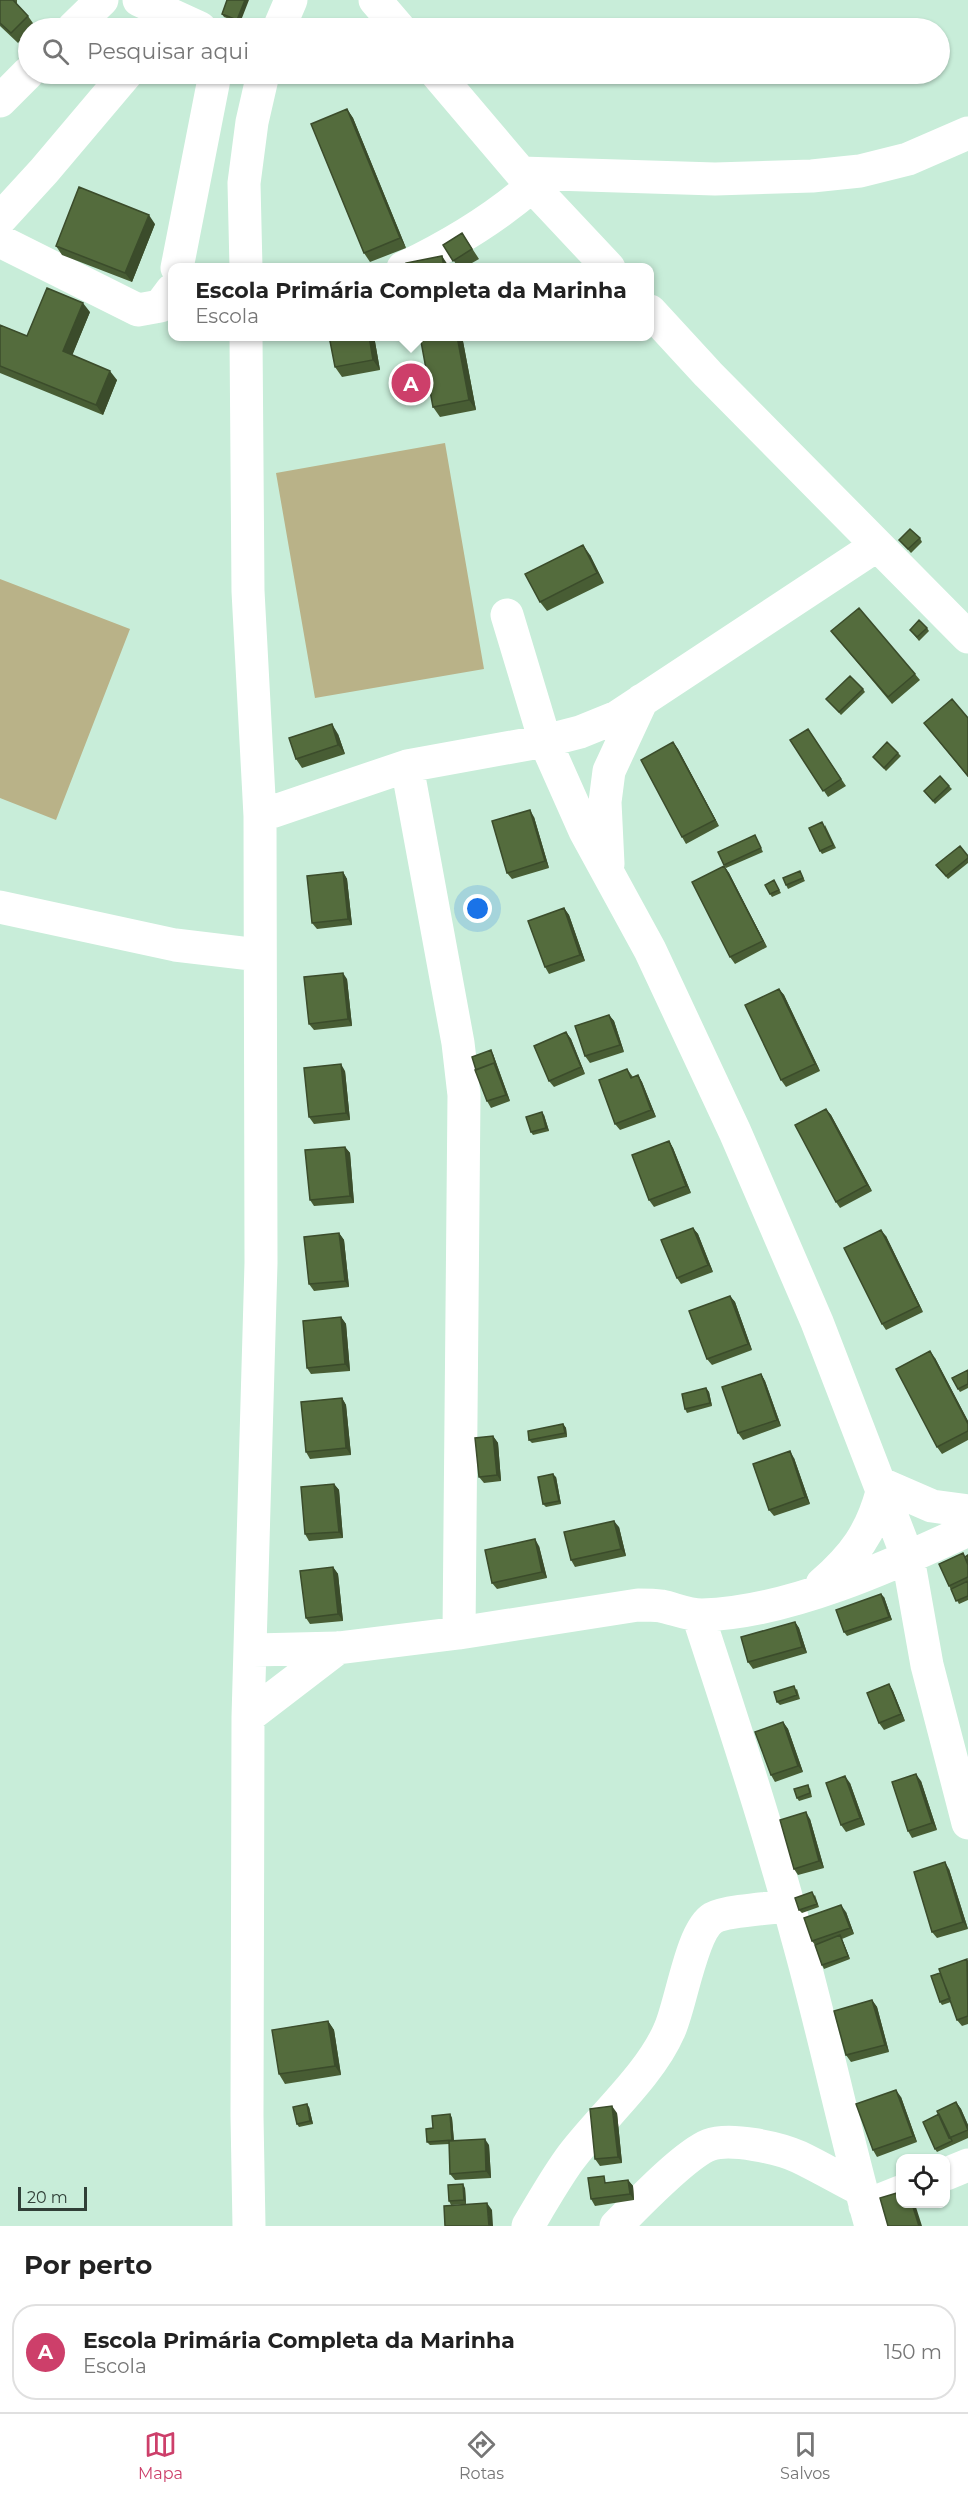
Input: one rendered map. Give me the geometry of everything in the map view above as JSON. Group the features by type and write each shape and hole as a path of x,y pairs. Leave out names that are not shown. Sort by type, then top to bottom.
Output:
{"street":[{"path":"83,18 102,0"},
{"path":"139,0 170,18"},
{"path":"283,18 291,0"},
{"path":"375,0 390,18"},
{"path":"0,101 18,83"},
{"path":"0,219 118,84"},
{"path":"178,263 213,84"},
{"path":"246,263 243,183 252,122 261,84"},
{"path":"446,84 527,179 605,263"},
{"path":"527,179 715,179 812,176 860,171 908,159 968,132"},
{"path":"412,263 435,252 507,208 527,179"},
{"path":"0,241 138,310 160,306 168,295"},
{"path":"654,315 876,546 968,637"},
{"path":"246,341 248,591 260,816 261,1263 248,1717 246,2220"},
{"path":"260,816 407,766 545,741 580,732 617,717 876,546"},
{"path":"507,615 545,741 585,831 650,950 735,1132 817,1322 908,1558 927,1665 968,1823"},
{"path":"609,874 604,802 609,771 642,700"},
{"path":"407,766 458,1043 464,1095 459,1633"},
{"path":"0,907 175,945 260,955"},
{"path":"880,1488 932,1506 968,1510"},
{"path":"812,1593 849,1560 866,1536 878,1509 880,1488"},
{"path":"250,1650 338,1648 459,1633 638,1605 660,1606 698,1615 758,1609 812,1593 908,1558 968,1530"},
{"path":"698,1615 758,1800 789,1906 865,2207"},
{"path":"248,1717 338,1648"},
{"path":"528,2226 569,2160 644,2070 669,2033 691,1957 702,1929 712,1918 789,1906"},
{"path":"616,2226 688,2159 710,2144 727,2142 751,2144 797,2156 865,2207"},
{"path":"950,2172 968,2165"},
{"path":"865,2207 896,2194"}],"shaded area":[{"path":"445,443 484,669 315,698 276,473"},
{"path":"0,579 130,629 56,820 0,798"}],"building":[{"path":"0,0 13,0 28,16 18,18 18,26 11,33 0,23"},
{"path":"227,0 245,0 238,18 222,14"},
{"path":"347,109 400,238 364,253 311,124"},
{"path":"79,187 149,215 125,273 56,246"},
{"path":"462,233 472,249 453,261 443,245"},
{"path":"442,256 443,263 406,263"},
{"path":"47,288 83,303 63,351 110,371 96,405 0,366 0,325 27,336"},
{"path":"330,341 370,341 373,360 335,367"},
{"path":"421,341 458,341 469,400 433,407"},
{"path":"910,529 920,538 908,549 899,540"},
{"path":"583,545 597,573 540,602 525,574"},
{"path":"859,608 915,674 888,697 831,631"},
{"path":"919,620 927,628 917,637 910,630"},
{"path":"850,676 863,689 839,712 826,699"},
{"path":"952,699 968,718 968,776 924,723"},
{"path":"332,724 338,745 296,759 289,738"},
{"path":"808,729 841,779 823,791 790,740"},
{"path":"673,742 715,820 682,837 641,760"},
{"path":"887,742 898,753 884,768 873,757"},
{"path":"940,776 949,786 933,801 924,791"},
{"path":"530,810 545,861 507,873 492,821"},
{"path":"822,822 833,845 820,851 809,828"},
{"path":"755,835 761,848 724,865 718,852"},
{"path":"960,846 968,858 946,876 936,865"},
{"path":"724,866 763,941 730,957 692,882"},
{"path":"800,871 803,878 786,885 783,878"},
{"path":"343,872 348,919 312,923 307,876"},
{"path":"774,880 779,890 770,894 765,885"},
{"path":"564,908 580,955 545,967 528,921"},
{"path":"343,973 348,1019 309,1024 304,977"},
{"path":"779,989 815,1064 781,1080 745,1005"},
{"path":"609,1015 620,1045 585,1056 575,1026"},
{"path":"566,1032 581,1067 549,1081 534,1046"},
{"path":"491,1050 496,1066 494,1063 476,1070 472,1057"},
{"path":"494,1063 506,1095 487,1101 475,1070"},
{"path":"341,1064 346,1113 309,1117 304,1068"},
{"path":"627,1069 631,1078 638,1075 651,1110 615,1124 599,1080"},
{"path":"826,1109 867,1185 836,1202 795,1125"},
{"path":"542,1112 546,1128 531,1132 526,1117"},
{"path":"669,1141 686,1186 649,1200 632,1155"},
{"path":"345,1147 350,1196 310,1200 305,1150"},
{"path":"693,1228 708,1265 677,1278 661,1240"},
{"path":"881,1230 919,1306 882,1324 844,1248"},
{"path":"339,1233 345,1281 309,1284 304,1237"},
{"path":"730,1296 748,1344 707,1359 689,1311"},
{"path":"341,1317 345,1364 307,1368 303,1321"},
{"path":"930,1351 968,1424 968,1431 937,1447 896,1369"},
{"path":"968,1370 968,1384 958,1389 952,1378"},
{"path":"761,1374 777,1420 738,1433 722,1387"},
{"path":"706,1388 710,1403 685,1409 682,1394"},
{"path":"342,1398 346,1448 306,1452 301,1402"},
{"path":"563,1424 565,1433 529,1440 528,1431"},
{"path":"493,1436 497,1475 479,1477 475,1438"},
{"path":"790,1451 805,1497 769,1510 753,1464"},
{"path":"553,1474 559,1501 543,1504 538,1477"},
{"path":"334,1484 339,1532 305,1534 301,1487"},
{"path":"614,1521 621,1549 571,1560 564,1532"},
{"path":"535,1539 542,1572 492,1583 485,1550"},
{"path":"963,1553 968,1565 968,1577 949,1586 939,1564"},
{"path":"333,1567 338,1614 306,1618 300,1571"},
{"path":"968,1581 968,1596 956,1601 951,1589"},
{"path":"881,1594 889,1617 844,1632 836,1610"},
{"path":"795,1622 802,1647 748,1662 741,1637"},
{"path":"889,1684 901,1714 879,1723 867,1693"},
{"path":"794,1686 797,1695 777,1702 774,1692"},
{"path":"783,1722 798,1766 771,1775 755,1732"},
{"path":"916,1774 932,1823 908,1831 892,1782"},
{"path":"845,1776 860,1818 841,1825 826,1783"},
{"path":"808,1785 810,1793 797,1798 794,1789"},
{"path":"806,1812 819,1861 794,1869 780,1820"},
{"path":"945,1862 963,1922 932,1932 914,1872"},
{"path":"812,1892 817,1904 799,1910 795,1898"},
{"path":"841,1905 850,1928 812,1941 804,1918"},
{"path":"840,1935 848,1956 822,1965 815,1945"},
{"path":"967,1959 968,2016 957,2020 939,1969"},
{"path":"940,1973 950,1998 940,2002 931,1976"},
{"path":"872,2000 885,2045 846,2055 834,2011"},
{"path":"328,2021 335,2066 279,2074 272,2030"},
{"path":"896,2090 913,2136 873,2150 856,2104"},
{"path":"956,2102 968,2130 949,2138 937,2111"},
{"path":"307,2104 310,2121 297,2124 293,2107"},
{"path":"612,2106 618,2157 595,2159 590,2109"},
{"path":"450,2114 452,2140 427,2142 426,2129 433,2128 432,2116"},
{"path":"939,2114 952,2141 935,2149 923,2122"},
{"path":"485,2139 486,2171 450,2174 449,2141"},
{"path":"604,2176 605,2183 628,2180 630,2194 591,2199 588,2178"},
{"path":"463,2184 464,2200 449,2201 448,2185"},
{"path":"896,2193 896,2208 913,2208 919,2226 888,2226 880,2198"},
{"path":"487,2203 489,2226 445,2226 444,2206"}],"place":[{"name":"Escola Primária Completa da Marinha","path":"411,383"}]}
